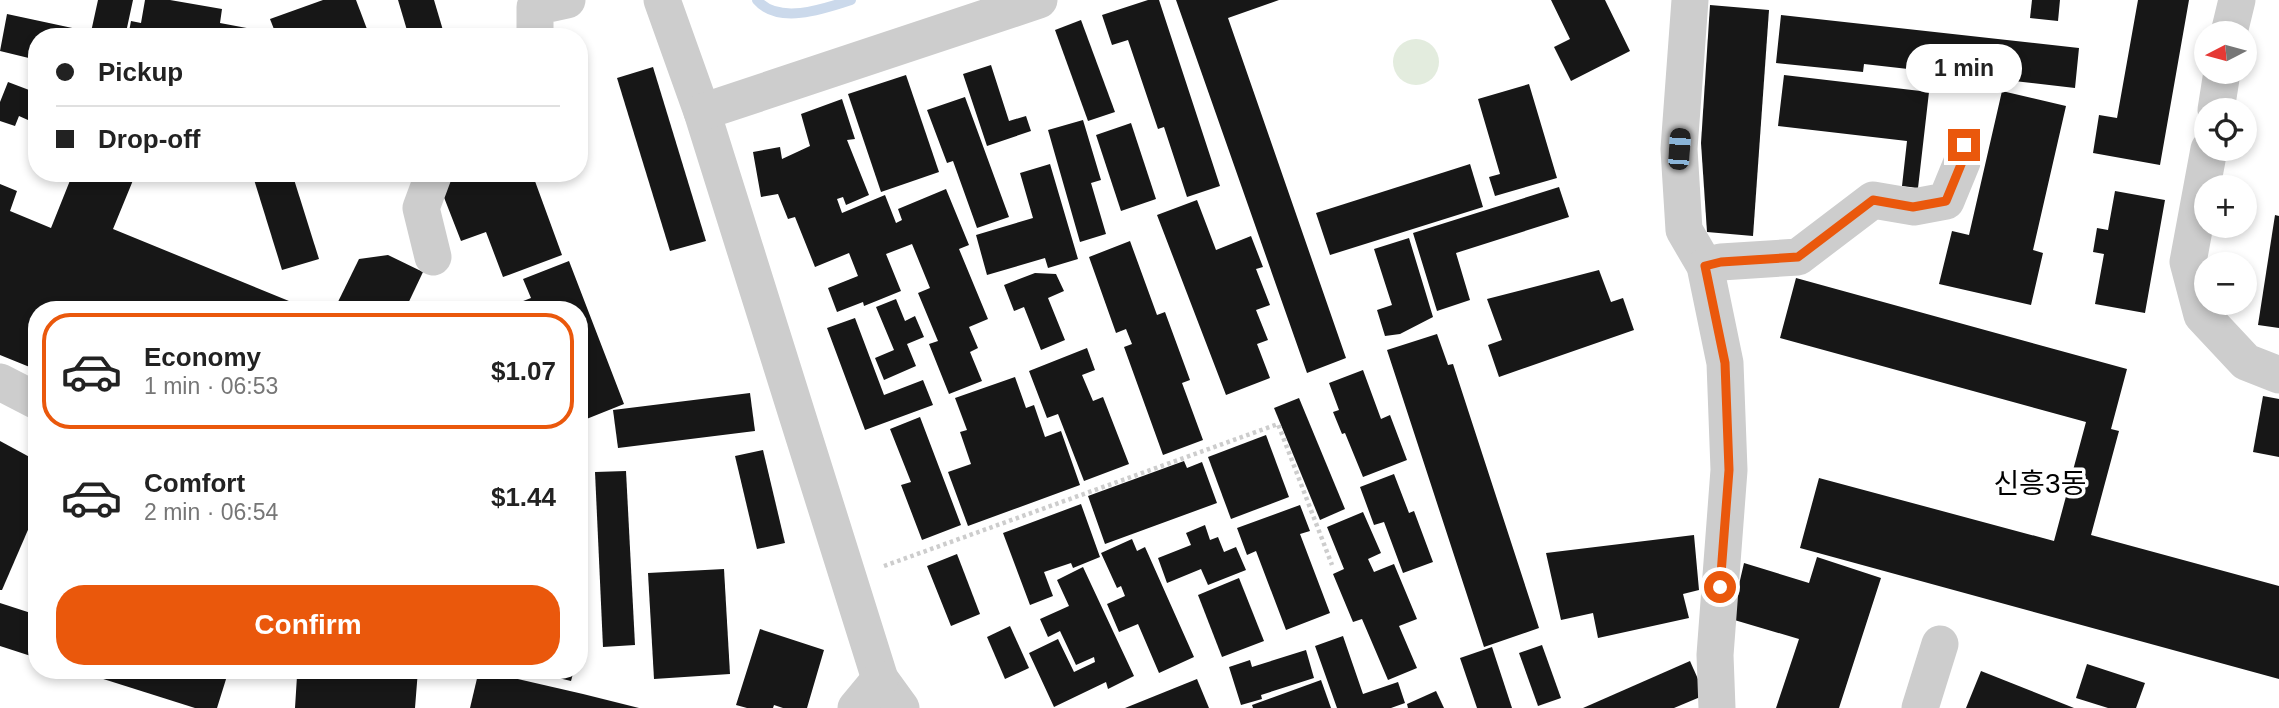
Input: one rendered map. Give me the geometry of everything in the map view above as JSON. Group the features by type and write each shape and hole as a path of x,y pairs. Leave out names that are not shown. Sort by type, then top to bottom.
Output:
{"street":[{"path":"662,0 702,112 880,679 901,708"},
{"path":"702,112 1039,0"},
{"path":"1690,0 1680,162 1684,230 1705,266 1725,363 1729,470 1716,655 1717,708"},
{"path":"2232,21 2237,0"},
{"path":"1705,266 1721,262 1798,257 1873,200 1913,207 1946,201 1962,162 1964,145"},
{"path":"2207,161 2189,262 2202,315 2246,362 2279,375"},
{"path":"431,182 421,208 433,257"},
{"path":"0,382 28,396"},
{"path":"1920,708 1940,644"},
{"path":"856,708 880,679"}],"path":[{"path":"850,578 1278,424 1332,565"}],"shaded area":[{"path":"1416,39 1432,46 1439,62 1432,78 1416,85 1400,78 1393,62 1400,46"}],"building":[{"path":"98,0 133,0 127,28 92,28"},
{"path":"145,0 170,0 222,9 220,23 247,28 130,28 131,21 141,23"},
{"path":"323,0 356,0 367,28 274,28 270,19"},
{"path":"398,0 434,0 442,28 406,28"},
{"path":"1148,0 1159,0 1220,186 1187,197 1164,127 1158,129 1128,40 1112,45 1102,15"},
{"path":"1176,0 1279,0 1228,18 1346,358 1307,373"},
{"path":"1551,0 1605,0 1630,51 1571,81 1554,47 1570,39"},
{"path":"2032,0 2060,0 2058,21 2030,18"},
{"path":"2138,0 2189,0 2160,165 2093,153 2099,115 2117,118"},
{"path":"1710,5 1769,10 1753,236 1707,232 1701,143"},
{"path":"7,14 72,28 28,28 28,58 0,51"},
{"path":"1781,15 2079,48 2075,88 1864,64 1863,72 1776,63"},
{"path":"1081,20 1115,112 1088,121 1055,30"},
{"path":"991,65 1009,121 1026,116 1031,131 987,146 963,74"},
{"path":"653,67 706,241 670,251 617,78"},
{"path":"906,75 939,172 881,192 848,94"},
{"path":"1784,75 1929,92 1918,188 1902,186 1907,141 1778,126"},
{"path":"8,82 28,90 28,120 19,116 15,126 0,121 0,102"},
{"path":"1529,84 1557,178 1495,196 1489,177 1500,174 1478,99"},
{"path":"2002,91 2066,106 2033,250 2043,253 2031,305 1939,284 1952,231 1969,235"},
{"path":"965,97 1009,217 977,228 953,161 947,163 927,110"},
{"path":"842,99 855,139 847,140 869,195 846,205 843,197 837,199 842,213 885,195 896,223 902,220 898,209 946,189 969,245 959,249 988,319 969,327 978,348 970,352 982,381 949,394 929,344 938,341 918,293 930,288 912,244 886,254 901,291 864,306 863,302 837,312 828,288 858,276 849,253 815,267 795,217 788,219 778,194 761,197 753,152 780,147 782,159 810,146 801,114"},
{"path":"1083,120 1101,180 1091,183 1106,234 1080,242 1048,130"},
{"path":"1131,123 1156,199 1121,211 1096,135"},
{"path":"1050,164 1078,259 1048,268 1045,258 987,275 976,235 1033,218 1020,173"},
{"path":"1470,164 1483,207 1330,255 1316,213"},
{"path":"69,182 132,182 113,229 289,301 28,301 28,366 0,355 0,184 17,191 10,211 51,228"},
{"path":"255,182 295,182 319,259 282,270"},
{"path":"438,182 535,182 562,255 503,277 486,232 461,241"},
{"path":"1559,187 1569,217 1456,253 1470,300 1437,311 1413,233"},
{"path":"2115,191 2165,200 2145,313 2095,304 2104,254 2093,252 2097,228 2108,230"},
{"path":"1197,200 1216,250 1251,236 1263,267 1256,269 1270,305 1256,310 1268,340 1257,344 1270,378 1226,395 1157,215"},
{"path":"2275,215 2279,216 2279,328 2258,325"},
{"path":"1409,238 1433,317 1400,334 1385,336 1377,310 1392,305 1374,249"},
{"path":"1130,241 1157,315 1165,312 1190,380 1182,383 1203,440 1163,455 1124,347 1132,344 1126,329 1116,333 1089,257"},
{"path":"388,255 423,272 409,301 338,301 359,259"},
{"path":"569,261 584,301 523,301 531,298 523,279"},
{"path":"1599,270 1611,302 1623,298 1634,330 1499,377 1488,345 1502,340 1487,299"},
{"path":"1035,273 1056,274 1064,291 1048,298 1065,340 1041,350 1024,307 1014,311 1004,285"},
{"path":"1796,278 2127,369 2111,429 2119,431 2091,535 2279,586 2279,679 1800,548 1819,478 2054,541 2086,422 1780,338"},
{"path":"896,299 905,321 915,316 924,337 907,344 916,366 884,380 875,358 894,350 876,307"},
{"path":"588,310 624,404 588,418"},
{"path":"855,318 884,395 923,380 933,405 865,430 827,328"},
{"path":"1437,334 1448,365 1453,364 1539,628 1484,647 1387,350"},
{"path":"1087,348 1095,370 1082,375 1093,401 1103,397 1129,464 1084,481 1058,414 1047,418 1029,371"},
{"path":"1363,370 1381,419 1390,415 1407,460 1363,477 1333,412 1339,410 1329,383"},
{"path":"1015,377 1026,408 1034,405 1045,437 1061,431 1080,485 968,526 948,472 971,464 960,432 967,430 955,398"},
{"path":"750,393 755,431 618,448 613,410"},
{"path":"2263,396 2279,399 2279,457 2253,452"},
{"path":"1299,398 1345,509 1320,520 1274,408"},
{"path":"920,417 961,525 922,540 901,485 911,482 890,429"},
{"path":"1266,435 1289,497 1231,519 1208,457"},
{"path":"0,441 28,456 28,530 0,590"},
{"path":"763,450 785,543 757,549 735,456"},
{"path":"1184,461 1187,468 1202,462 1217,503 1105,544 1088,496"},
{"path":"626,471 635,645 603,647 595,472"},
{"path":"1394,474 1409,513 1414,511 1433,562 1403,573 1384,522 1374,525 1360,487"},
{"path":"1081,504 1100,557 1073,568 1071,563 1044,572 1053,596 1030,605 1003,533"},
{"path":"1300,505 1310,531 1300,534 1330,613 1286,630 1256,551 1247,555 1237,528"},
{"path":"1363,512 1381,553 1368,559 1374,572 1394,564 1417,619 1399,626 1417,668 1388,680 1362,619 1353,622 1333,574 1344,569 1327,527"},
{"path":"1205,525 1210,540 1218,537 1224,552 1236,547 1246,570 1208,585 1201,569 1167,583 1158,558 1191,545 1186,533"},
{"path":"1694,535 1699,590 1683,594 1689,618 1598,638 1593,613 1561,620 1546,553"},
{"path":"1132,539 1137,551 1145,547 1194,657 1159,673 1138,624 1119,632 1107,604 1125,596 1121,586 1117,588 1101,553"},
{"path":"957,554 980,614 951,626 927,566"},
{"path":"1817,557 1881,578 1839,708 1776,708 1799,639 1731,619 1744,563 1809,583"},
{"path":"1083,567 1134,676 1108,689 1106,682 1054,707 1029,653 1058,639 1074,672 1095,662 1094,657 1076,665 1060,631 1048,637 1040,619 1069,606 1057,580"},
{"path":"724,569 730,674 654,679 648,573"},
{"path":"1239,578 1264,641 1222,657 1198,595"},
{"path":"0,603 28,612 28,655 0,646"},
{"path":"1010,626 1029,668 1005,679 987,637"},
{"path":"760,629 824,650 807,708 783,708 774,705 773,708 747,708 736,705"},
{"path":"1343,636 1363,694 1398,682 1405,703 1391,708 1337,708 1315,646"},
{"path":"1542,645 1561,698 1538,706 1519,653"},
{"path":"1492,647 1512,708 1477,708 1460,658"},
{"path":"1306,650 1314,678 1261,695 1262,699 1241,705 1229,667 1250,660 1252,667"},
{"path":"1690,661 1705,695 1674,708 1583,708"},
{"path":"2087,664 2145,683 2136,708 2108,708 2076,698"},
{"path":"1981,671 2074,708 1966,708"},
{"path":"103,679 226,679 217,708 195,708"},
{"path":"297,679 417,679 415,708 295,708"},
{"path":"477,679 518,679 639,708 470,708"},
{"path":"1197,679 1209,708 1125,708"},
{"path":"1321,680 1331,708 1253,708 1252,705"},
{"path":"1436,691 1444,708 1408,708 1407,704"}],"waterway":[{"path":"757,0 766,8 789,13 815,11 851,0"}],"district":[{"name":"신흥3동","path":"2040,483"}],"route":[{"path":"1720,587 1729,470 1725,363 1705,266 1721,262 1798,257 1873,200 1913,207 1946,201 1962,162 1964,145"}]}
